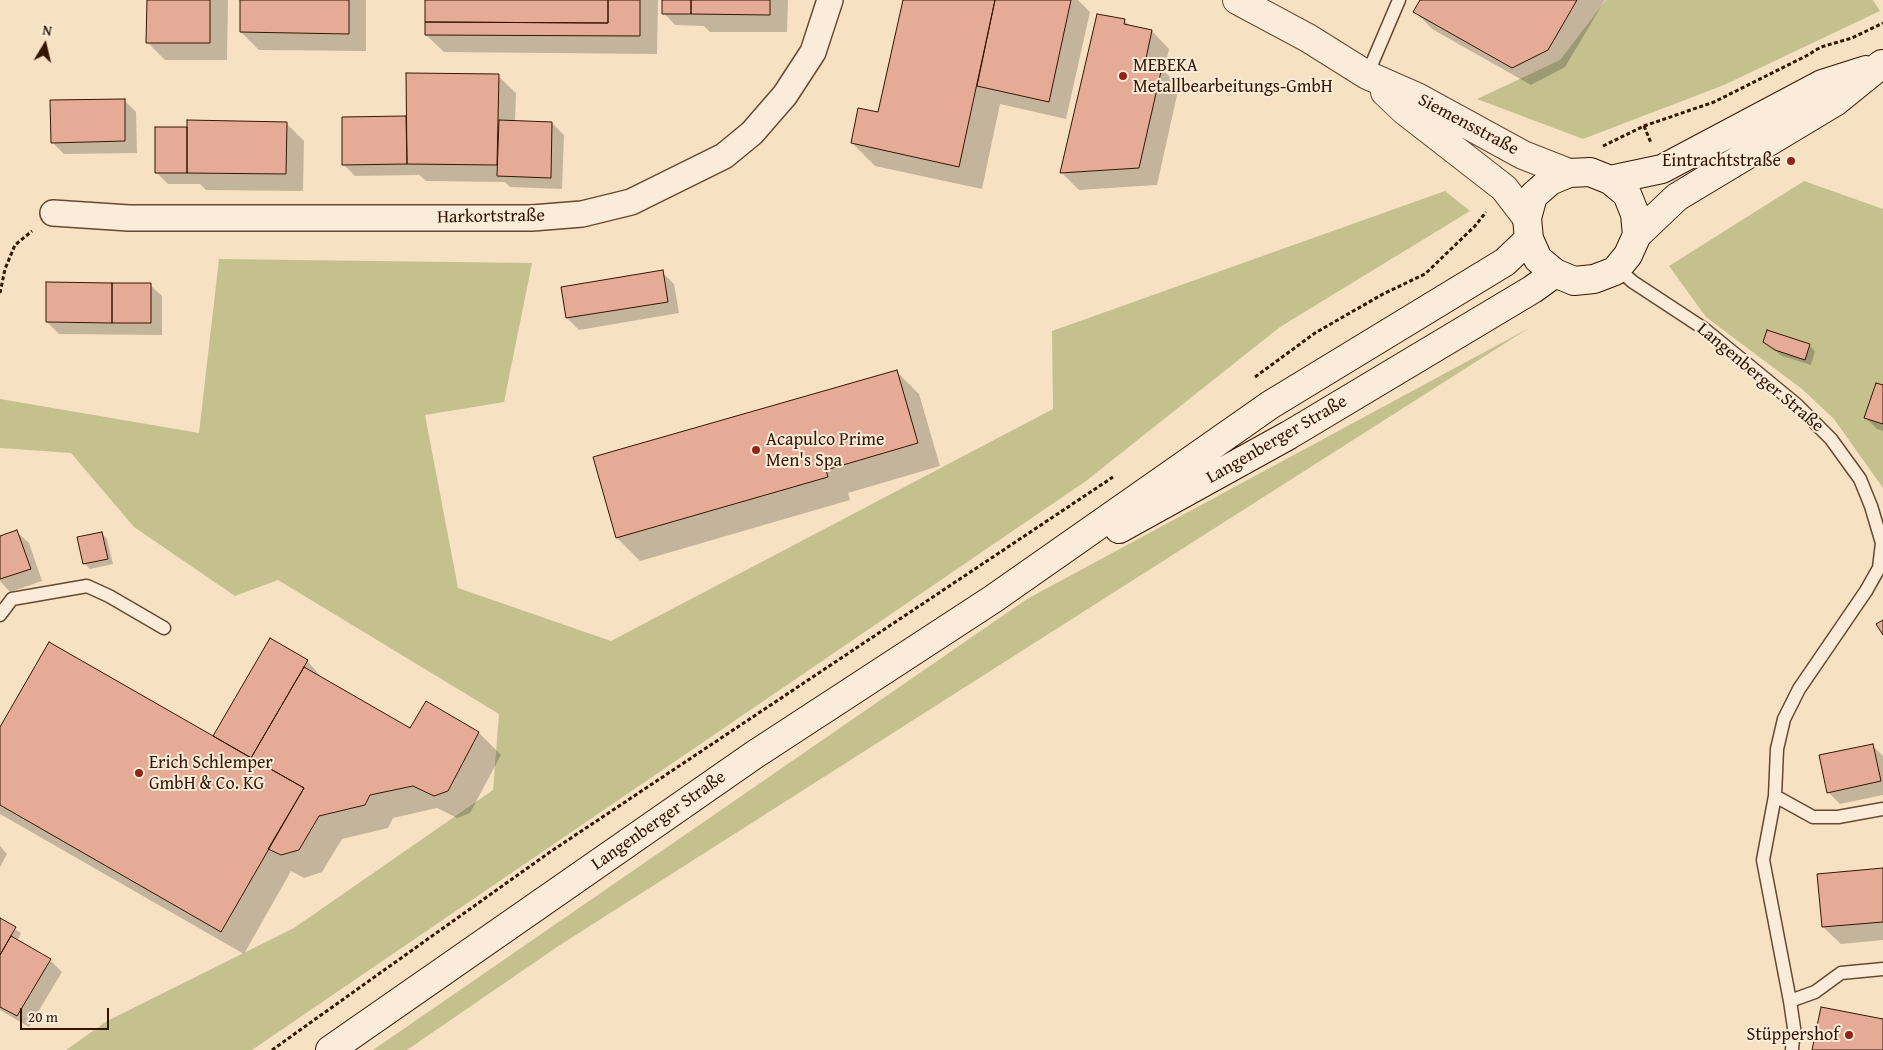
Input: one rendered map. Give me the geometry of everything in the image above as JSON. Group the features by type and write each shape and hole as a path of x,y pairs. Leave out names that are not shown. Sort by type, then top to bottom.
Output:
{"main road":[{"name":"Siemensstraße","path":"1237,0 1308,38 1367,75 1417,97 1524,155 1568,173"},
{"path":"1610,180 1662,169 1822,84 1883,64"},
{"path":"1637,234 1635,214 1627,194 1610,180 1590,172 1568,173 1550,182 1533,196 1528,228 1538,259 1555,273 1574,281 1594,279 1618,268 1628,255 1637,234 1678,197 1835,102 1883,64"},
{"name":"Siemensstraße","path":"1367,75 1405,111 1504,188 1528,228"},
{"name":"Langenberger Straße","path":"330,1050 754,755 994,599 1270,405 1505,262 1528,228"},
{"name":"Langenberger Straße","path":"994,599 1289,435 1533,290 1555,273"}],"street":[{"name":"Harkortstraße","path":"53,213 129,218 532,218 582,214 631,202 724,156 752,133 785,95 813,52 830,0"}],"lane":[{"path":"1367,75 1399,0"},
{"name":"Langenberger Straße","path":"1618,268 1633,282 1703,328 1797,405 1832,439 1860,479 1871,506 1882,543 1879,568 1866,591 1800,689 1784,718 1777,749 1775,796 1763,860 1790,1001 1794,1028 1792,1050"},
{"path":"0,615 12,599 87,586 109,596 164,628"},
{"path":"1775,796 1813,817 1838,818 1883,809"},
{"path":"1790,1001 1815,992 1841,973 1883,970"}],"path":[{"path":"1597,149 1627,132 1714,102 1806,56 1821,46 1852,38 1883,23"},
{"path":"1248,382 1314,333 1383,294 1425,274 1475,226 1504,188"},
{"path":"0,293 5,269 15,245 53,213"},
{"path":"272,1050 550,852 1119,473"}],"shaded area":[{"path":"1606,0 1873,0 1880,11 1724,85 1583,139 1477,99 1560,60"},
{"path":"1804,181 1883,209 1883,488 1834,419 1802,389 1706,317 1669,266"},
{"path":"1445,191 1470,211 1280,327 1086,481 252,1050 66,1050 107,1021 294,928 493,790 499,714 278,580 235,596 134,527 71,453 0,448 0,399 199,433 219,259 532,263 504,402 425,415 458,588 611,641 1053,409 1052,331"},
{"path":"1529,328 560,945 407,1050 373,1050 1027,599"}],"building":[{"path":"147,0 210,0 210,43 146,43"},
{"path":"240,0 349,0 349,34 240,32"},
{"path":"425,0 608,0 608,23 425,22"},
{"path":"608,0 640,0 640,36 425,35 425,22 608,23"},
{"path":"662,0 691,0 691,14 662,14"},
{"path":"691,0 770,0 770,15 691,14"},
{"path":"903,0 995,0 959,167 851,143 858,108 878,112"},
{"path":"995,0 1071,0 1049,102 977,86"},
{"path":"1420,0 1577,0 1548,50 1512,68 1413,12"},
{"path":"1097,14 1125,19 1124,24 1152,30 1145,63 1162,67 1139,168 1060,173"},
{"path":"406,73 499,74 497,165 407,164"},
{"path":"125,99 125,141 51,143 50,100"},
{"path":"406,116 407,164 342,165 342,117"},
{"path":"187,120 287,122 286,174 187,173"},
{"path":"499,120 552,122 551,178 497,176"},
{"path":"155,127 187,127 187,173 155,173"},
{"path":"663,270 668,302 566,318 561,287"},
{"path":"46,282 112,283 112,323 46,322"},
{"path":"112,283 151,283 151,323 112,323"},
{"path":"1767,330 1810,344 1805,360 1775,350 1763,342"},
{"name":"Acapulco Prime Men's Spa","path":"897,370 918,443 826,470 828,477 616,538 593,457"},
{"path":"1876,383 1883,385 1883,424 1864,418"},
{"path":"17,530 31,569 0,579 0,536"},
{"path":"102,532 108,559 83,564 77,537"},
{"path":"1883,620 1883,635 1876,624"},
{"path":"270,638 308,660 251,758 213,736"},
{"name":"Erich Schlemper GmbH & Co. KG","path":"49,642 304,788 221,932 0,805 0,727"},
{"path":"304,667 410,728 426,701 479,732 448,791 434,796 413,786 370,795 365,805 319,816 299,850 281,855 268,849 304,788 251,758"},
{"path":"1873,744 1881,781 1827,793 1819,755"},
{"path":"1883,868 1883,922 1822,927 1817,874"},
{"path":"0,918 16,927 0,955"},
{"path":"11,936 51,959 17,1016 0,1007 0,955"},
{"name":"Stüppershof","path":"1821,1007 1883,1019 1883,1050 1812,1050"}],"place":[{"name":"MEBEKA Metallbearbeitungs-GmbH","path":"1123,76"},
{"name":"Eintrachtstraße","path":"1791,161"},
{"name":"Acapulco Prime Men's Spa","path":"756,450"},
{"name":"Erich Schlemper GmbH & Co. KG","path":"139,773"},
{"name":"Stüppershof","path":"1849,1035"}]}
